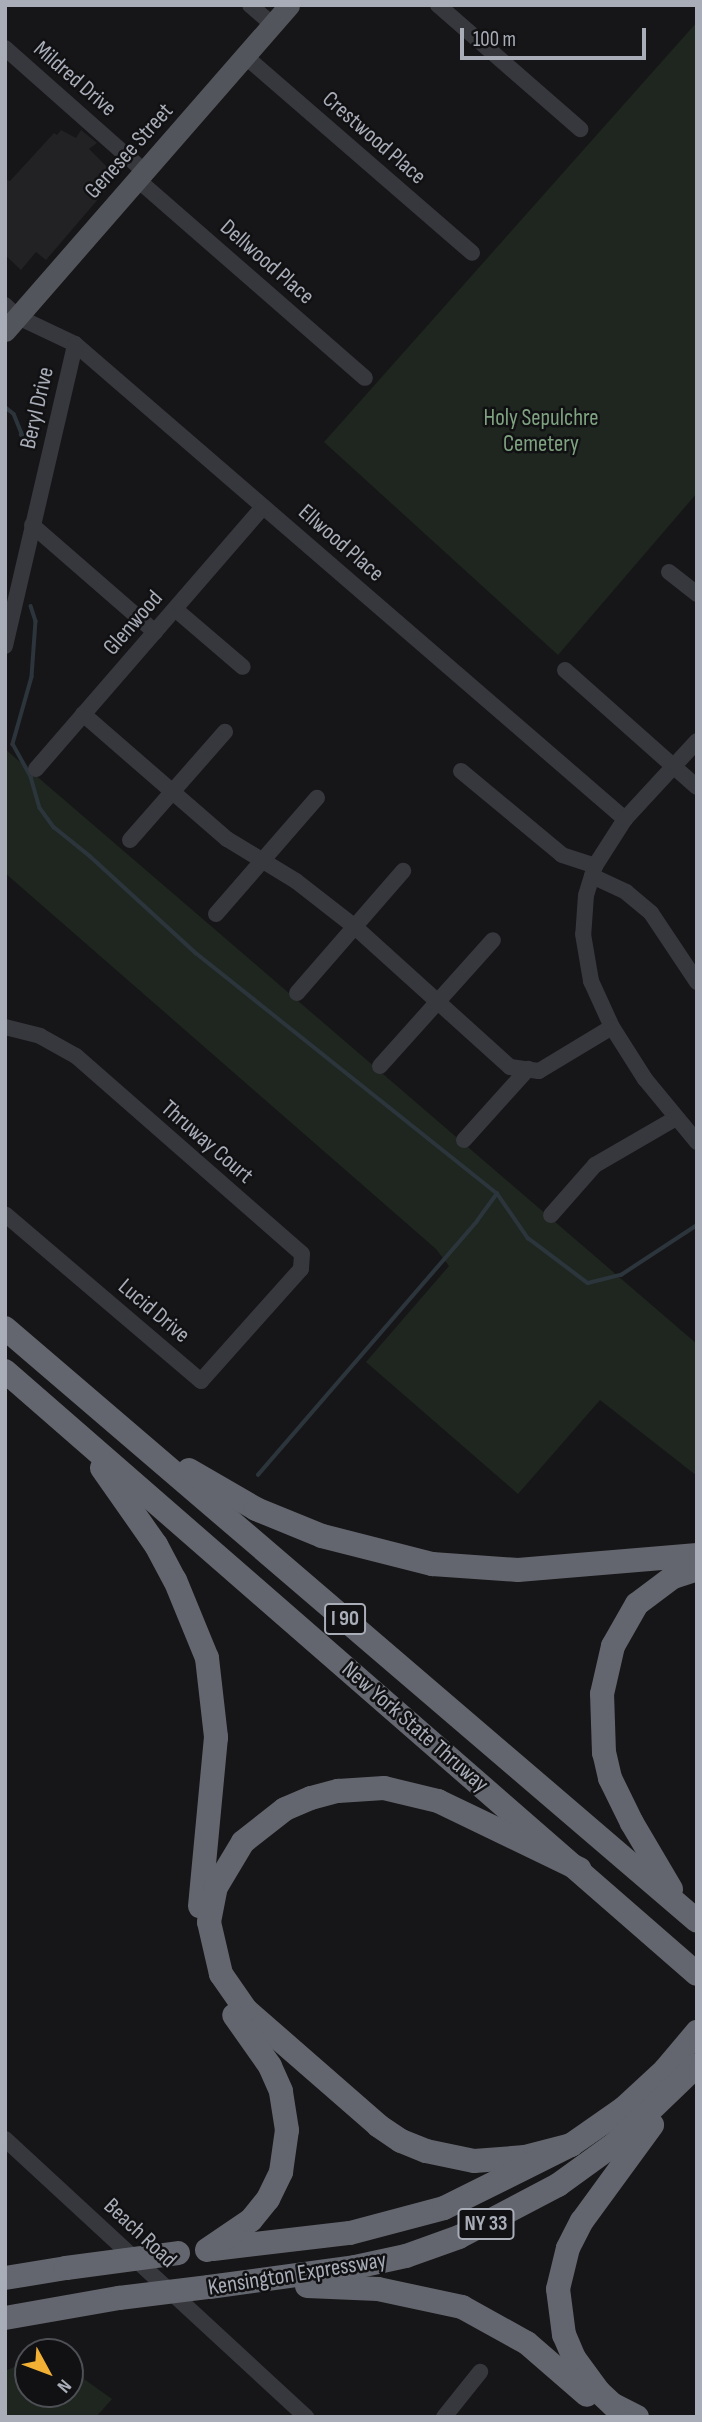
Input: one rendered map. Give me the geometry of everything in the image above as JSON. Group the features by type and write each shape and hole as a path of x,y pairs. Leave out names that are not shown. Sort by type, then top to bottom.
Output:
{"highway":[{"name":"New York State Thruway","path":"5,1328 691,1916"},
{"name":"New York State Thruway","path":"5,1371 697,1974"},
{"path":"78,1434 156,1545 190,1614 206,1658 216,1737 200,1912 201,1940 213,1982 270,2066 286,2111 287,2130 281,2172 268,2199 251,2220 206,2250"},
{"path":"132,1437 256,1509 322,1536 401,1558 432,1564 518,1570 697,1555"},
{"path":"691,1916 632,1823 610,1778 601,1722 606,1669 622,1626 637,1604 657,1588 673,1577 697,1569"},
{"path":"571,2145 525,2157 474,2161 426,2151 401,2141 379,2126 246,2010 221,1974 209,1922 216,1886 225,1867 243,1842 285,1809 338,1791 384,1788 438,1801 579,1869"},
{"name":"Kensington Expressway","path":"5,2278 177,2253 350,2233 394,2224 444,2208 571,2145 632,2101 666,2070 697,2032"},
{"path":"637,2417 613,2405 599,2392 574,2358 564,2335 558,2288 568,2248 582,2221 697,2066"},
{"name":"Kensington Expressway","path":"5,2318 119,2298 355,2267 406,2256 459,2237 558,2185 606,2150 655,2108 697,2066"},
{"path":"220,2286 378,2289 462,2306 527,2343 614,2417"}],"main road":[{"name":"Genesee Street","path":"9,318 142,176 289,5"}],"street":[{"path":"250,5 273,25"},
{"path":"438,5 580,129"},
{"name":"Mildred Drive","path":"5,48 142,176"},
{"name":"Crestwood Place","path":"246,57 472,253"},
{"name":"Dellwood Place","path":"142,176 365,378"},
{"name":"Ellwood Place","path":"9,318 75,344 625,819"},
{"name":"Beryl Drive","path":"5,646 75,344"},
{"name":"Glenwood","path":"36,769 263,507"},
{"path":"32,525 155,632"},
{"path":"669,572 697,594"},
{"path":"175,609 243,667"},
{"path":"565,670 697,787"},
{"path":"83,714 227,839 296,881 355,927 439,1000 510,1067 539,1070 612,1027"},
{"path":"130,840 225,732"},
{"path":"697,741 625,819 594,871 583,914 585,956 591,981 612,1027 645,1080 697,1142"},
{"path":"461,771 562,855 594,871 651,913 697,982"},
{"path":"216,914 317,799"},
{"path":"297,993 402,872"},
{"path":"380,1066 493,940"},
{"name":"Thruway Court","path":"5,1027 40,1036 76,1056 302,1254 301,1269 253,1322"},
{"path":"464,1140 528,1069"},
{"path":"551,1215 595,1165 676,1118"},
{"name":"Lucid Drive","path":"5,1214 201,1381 253,1322"},
{"name":"Beach Road","path":"5,2139 306,2417"},
{"path":"444,2417 480,2372"}],"shaded area":[{"path":"61,130 76,138 81,130 97,143 89,149 117,177 46,260 36,252 21,270 5,255 5,179 10,181 54,133 57,135"}],"green space":[{"name":"Holy Sepulchre Cemetery","path":"697,22 697,493 558,655 324,442"},
{"path":"5,749 697,1344 697,1476 600,1400 518,1494 366,1362 449,1266 436,1249 5,873"},
{"path":"14,2367 14,2408 84,2408 84,2379 112,2399 96,2417 5,2417 5,2371"}],"waterway":[{"path":"5,407 14,414 24,439 21,435"},
{"path":"31,606 36,621 32,677 13,744 31,777 40,808 54,827 90,856 196,953 497,1193 528,1238 588,1283 621,1275 697,1225"},
{"path":"258,1475 477,1221 497,1193"}]}
